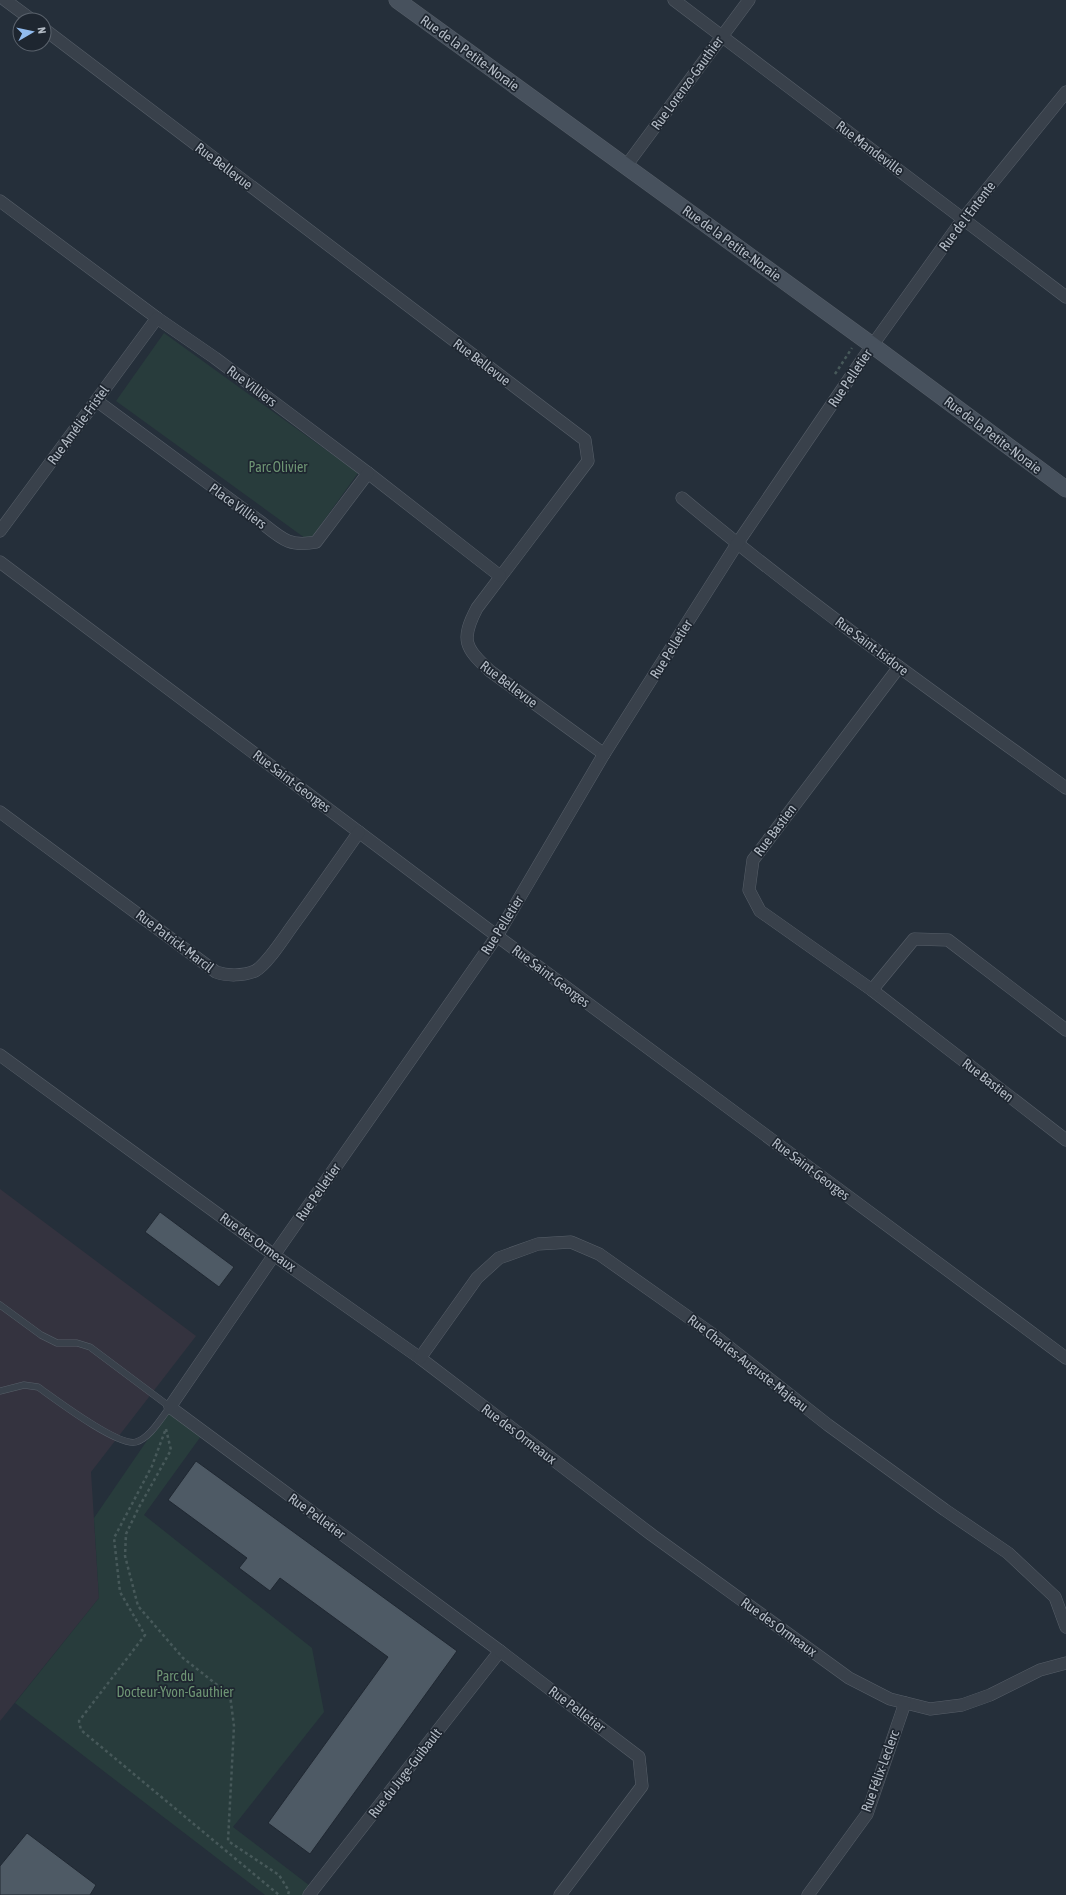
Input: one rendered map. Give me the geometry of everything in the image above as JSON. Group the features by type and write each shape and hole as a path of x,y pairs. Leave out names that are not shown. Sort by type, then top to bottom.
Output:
{"street":[{"path":"5,0 21,12"},
{"name":"Rue de la Petite-Noraie","path":"396,0 860,336 1066,489"},
{"name":"Rue Mandeville","path":"674,0 1066,297"},
{"name":"Rue Lorenzo-Gauthier","path":"626,166 749,0"},
{"name":"Rue Bellevue","path":"52,36 585,440 588,461 477,608 468,624 466,635 469,648 476,658 490,671 604,754"},
{"name":"Rue de l'Entente","path":"872,345 963,219 1066,92"},
{"name":"Rue Villiers","path":"0,201 157,318 215,358 368,473 500,576"},
{"name":"Rue Amélie-Fristel","path":"0,531 157,318"},
{"name":"Rue Pelletier","path":"560,1895 642,1786 639,1757 500,1651 170,1407 274,1254 497,936 604,754 737,544 872,345"},
{"name":"Place Villiers","path":"96,401 262,523 281,540 303,544 316,542 368,473"},
{"name":"Rue Saint-Isidore","path":"682,498 737,544 899,667 1066,788"},
{"name":"Rue Saint-Georges","path":"0,562 497,936 1066,1358"},
{"name":"Rue Bastien","path":"899,667 753,860 749,890 760,911 872,990 1066,1140"},
{"name":"Rue Patrick-Marcil","path":"0,812 216,972 228,975 254,971 262,965 278,946 359,832"},
{"path":"872,990 914,939 948,940 1066,1030"},
{"name":"Rue des Ormeaux","path":"0,1055 420,1358 652,1536 849,1678 890,1699 930,1709 962,1705 990,1695 1040,1670 1066,1664"},
{"name":"Rue Charles-Auguste-Majeau","path":"420,1358 477,1278 499,1258 538,1244 571,1242 599,1254 715,1336 828,1425 945,1510 1008,1553 1055,1597 1066,1627"},
{"name":"Rue du Juge-Guibault","path":"310,1895 500,1651"},
{"name":"Rue Félix-Leclerc","path":"808,1895 867,1814 905,1703"}],"lane":[{"path":"0,1305 41,1335 57,1342 77,1343 90,1348 170,1407 149,1434 136,1442 123,1442 109,1435 38,1388 24,1385 0,1391"}],"path":[{"name":"Rue Pelletier","path":"834,375 860,336"},
{"path":"170,1407 166,1429 152,1466 114,1538 120,1592 145,1635 80,1721 81,1730 279,1895"},
{"path":"166,1429 171,1450 138,1509 126,1534 124,1556 138,1606 183,1658 230,1695 234,1726 228,1841 279,1875 289,1891 288,1895"}],"shaded area":[{"path":"0,1189 196,1336 91,1472 99,1598 0,1721"}],"green space":[{"name":"Parc Olivier","path":"164,333 358,473 309,541 116,401"},
{"name":"Parc du Docteur-Yvon-Gauthier","path":"170,1407 204,1432 144,1515 312,1648 324,1712 233,1827 314,1889 309,1895 265,1895 15,1703 99,1598 94,1518"}],"building":[{"path":"160,1212 234,1267 219,1287 145,1232"},
{"path":"196,1461 457,1651 310,1854 268,1823 388,1657 280,1578 270,1591 239,1568 247,1558 168,1500"},
{"path":"27,1833 96,1885 90,1895 0,1895 0,1866"}]}
